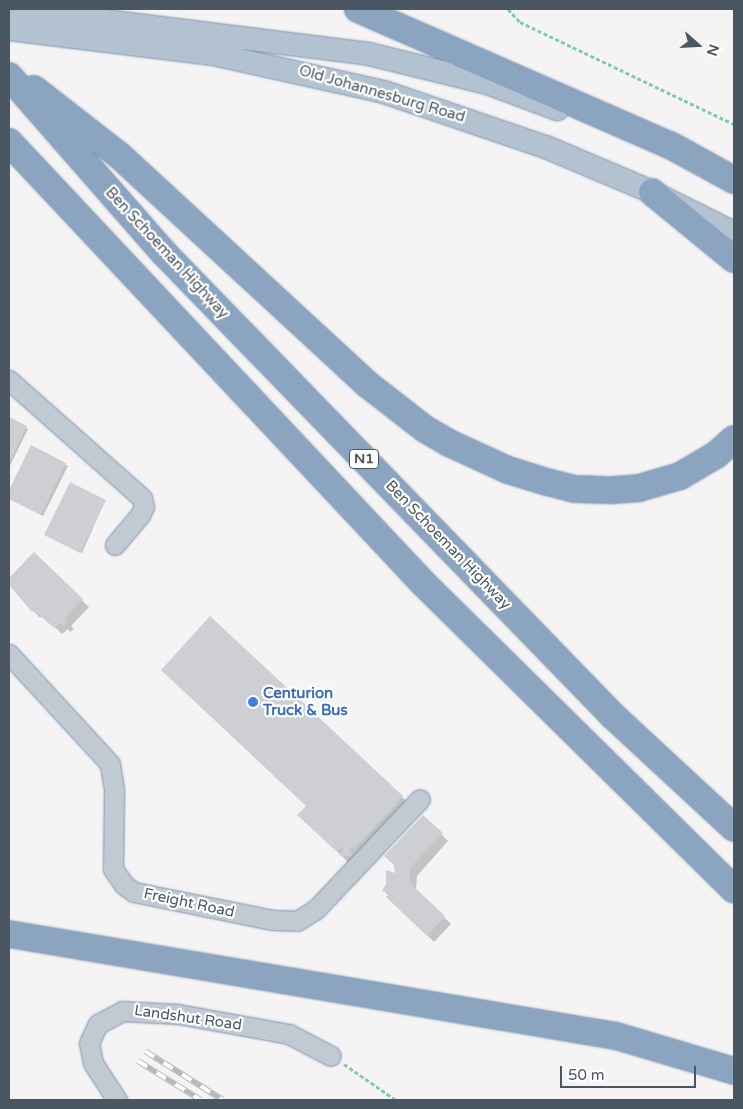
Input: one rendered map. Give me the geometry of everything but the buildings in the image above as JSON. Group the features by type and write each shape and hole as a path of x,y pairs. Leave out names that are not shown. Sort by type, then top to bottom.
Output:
{"highway":[{"path":"358,9 670,145 734,180"},
{"path":"9,71 120,156 367,384 418,424 449,443 508,470 547,482 575,489 613,490 639,488 680,476 716,456 734,439"},
{"name":"Ben Schoeman Highway","path":"9,76 164,253 612,715 734,828"},
{"name":"N1","path":"9,142 422,582 734,890"},
{"path":"652,192 734,259"},
{"path":"9,934 616,1036 734,1071"}],"main road":[{"name":"Old Johannesburg Road","path":"9,9 369,54 437,70 541,102 734,188"},
{"name":"Old Johannesburg Road","path":"9,28 96,38 249,60 384,92 546,147 652,192 734,233"}],"street":[{"path":"9,380 142,498 144,507 140,515 115,544"},
{"name":"Freight Road","path":"9,654 110,764 114,790 113,869 120,881 134,892 272,920 297,921 316,909 420,799"},
{"name":"Landshut Road","path":"117,1100 93,1063 90,1043 98,1024 122,1011 178,1014 289,1034 331,1056"}],"path":[{"path":"508,9 520,22 734,124"},
{"path":"331,1056 396,1100"}],"railway":[{"path":"145,1051 223,1100"},
{"path":"138,1061 201,1100"}],"place":[{"name":"Centurion Truck & Bus","path":"253,702"}]}
